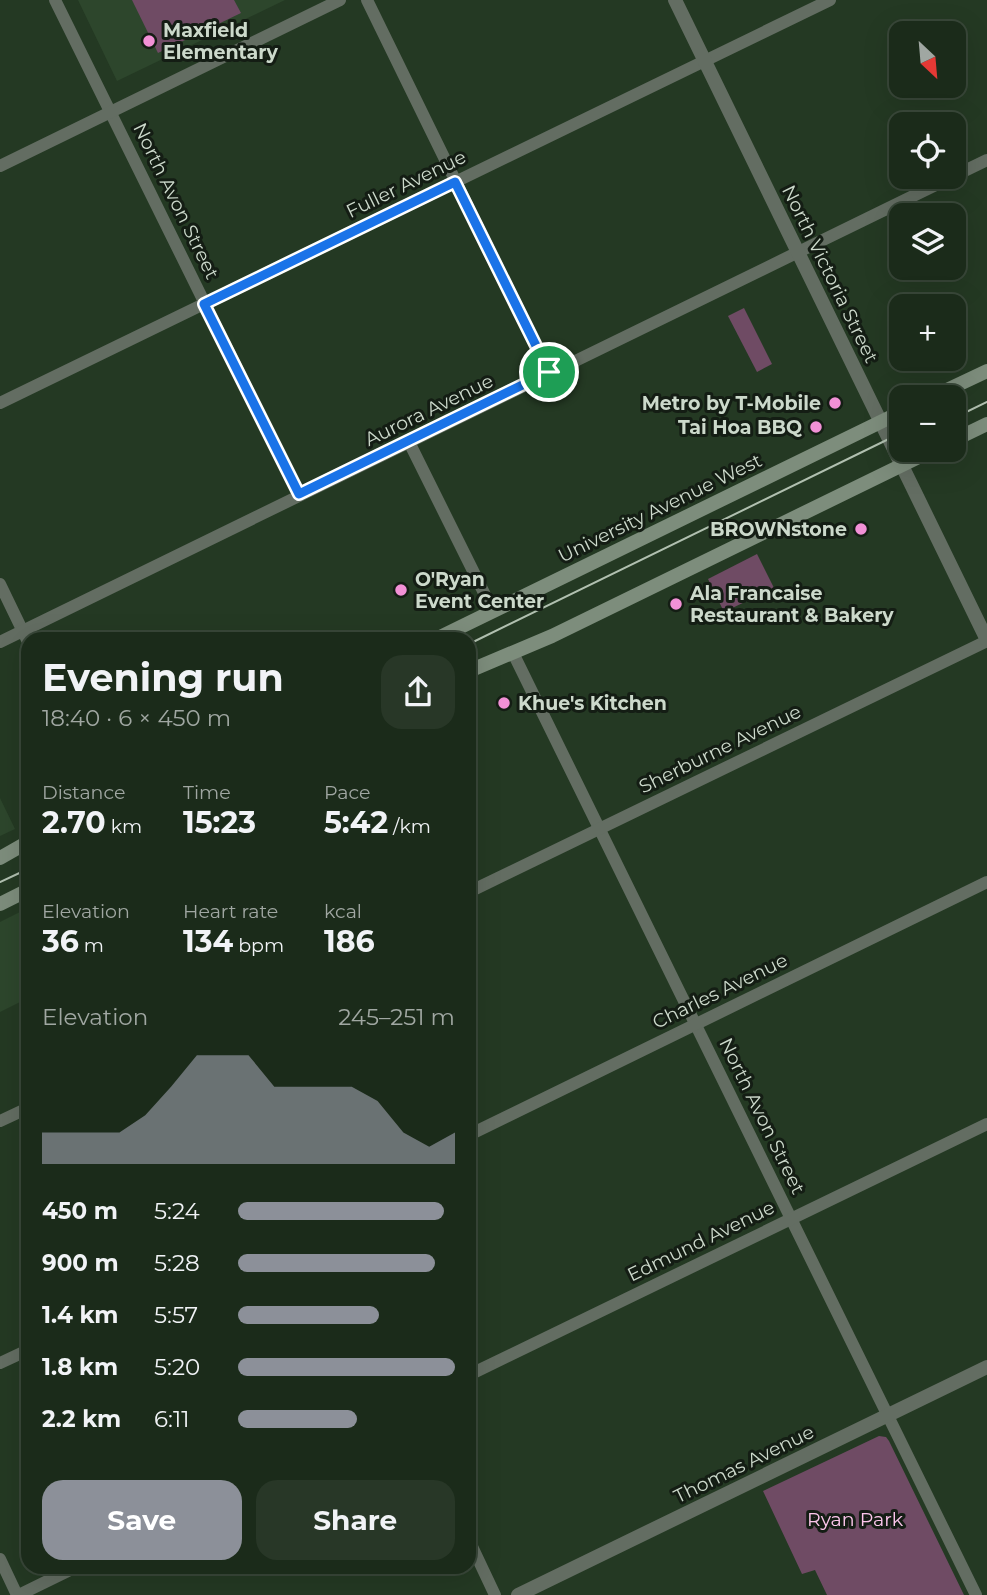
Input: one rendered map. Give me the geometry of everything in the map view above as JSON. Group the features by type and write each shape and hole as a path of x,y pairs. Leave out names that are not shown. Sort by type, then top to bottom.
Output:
{"main road":[{"path":"956,385 987,370"},
{"name":"University Avenue West","path":"450,632 889,418"},
{"path":"966,434 987,424"},
{"path":"476,668 513,653 908,462"},
{"path":"0,858 21,846"},
{"path":"0,904 21,894"}],"street":[{"name":"North Avon Street","path":"55,0 299,494"},
{"path":"0,166 340,0"},
{"path":"367,0 549,372"},
{"name":"North Victoria Street","path":"675,0 987,640"},
{"name":"Fuller Avenue","path":"0,403 830,0"},
{"name":"Aurora Avenue","path":"966,170 987,160"},
{"name":"Aurora Avenue","path":"33,632 299,494 926,189"},
{"path":"409,442 493,611"},
{"path":"0,584 23,632"},
{"name":"Aurora Avenue","path":"0,642 21,637"},
{"name":"Sherburne Avenue","path":"476,889 987,640"},
{"name":"North Avon Street","path":"513,653 976,1595"},
{"name":"Charles Avenue","path":"476,1132 987,882"},
{"path":"0,1121 21,1111"},
{"name":"Edmund Avenue","path":"476,1372 987,1124"},
{"path":"0,1363 21,1353"},
{"name":"Thomas Avenue","path":"518,1595 987,1367"},
{"path":"476,1554 495,1595"},
{"path":"0,1559 18,1595 61,1574"}],"shaded area":[{"name":"Maxfield Elementary","path":"78,0 285,0 117,81"},
{"path":"0,798 15,829 0,836"},
{"path":"21,912 21,1002 0,1012 0,922"}],"green space":[{"path":"132,0 234,0 241,13 158,53"},
{"path":"744,308 772,364 757,372 728,316"},
{"path":"757,554 774,588 724,612 708,579"},
{"name":"Ryan Park","path":"879,1436 886,1437 889,1441 964,1595 827,1595 815,1570 802,1574 763,1491"}],"tram line":[{"path":"966,412 987,402"},
{"path":"476,641 889,439"},
{"path":"0,882 21,872"}],"place":[{"name":"Maxfield Elementary","path":"149,41"},
{"name":"Metro by T-Mobile","path":"835,403"},
{"name":"Tai Hoa BBQ","path":"816,427"},
{"name":"BROWNstone","path":"861,529"},
{"name":"O'Ryan Event Center","path":"401,590"},
{"name":"Ala Francaise Restaurant & Bakery","path":"676,604"},
{"name":"Khue's Kitchen","path":"504,703"}],"route":[{"path":"455,182 549,372 299,494 204,304 455,182"}]}
